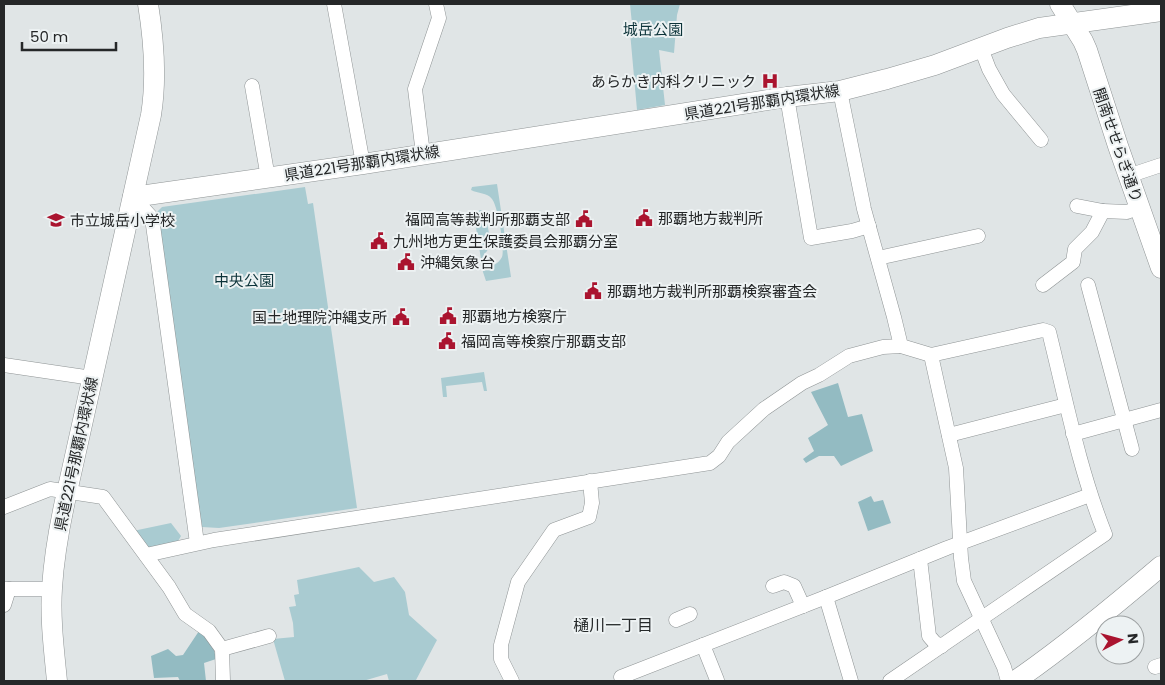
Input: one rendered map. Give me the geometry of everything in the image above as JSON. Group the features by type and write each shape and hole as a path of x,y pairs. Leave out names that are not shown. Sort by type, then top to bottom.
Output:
{"main road":[{"path":"133,197 154,96 154,57 148,4"},
{"name":"開南せせらぎ通り","path":"1060,4 1087,50 1128,176 1161,268"},
{"name":"県道221号那覇内環状線","path":"57,681 53,636 52,589 57,540 133,197 363,164 787,97 840,91 935,65 1029,31 1161,11"},
{"path":"1015,681 1046,659 1161,566"}],"street":[{"path":"334,4 363,164"},
{"path":"423,154 415,89 439,18 436,4"},
{"path":"981,48 989,69 1003,94 1040,140"},
{"path":"252,86 268,178"},
{"path":"840,91 869,226 901,346"},
{"path":"787,97 810,238 852,231 869,226"},
{"path":"1128,176 1161,165"},
{"path":"133,197 152,218 197,544"},
{"path":"1077,206 1103,211 1127,212 1140,207"},
{"path":"1043,285 1073,262 1075,249 1092,232 1103,211"},
{"path":"878,258 978,236"},
{"path":"1088,285 1132,449"},
{"path":"146,555 197,544 710,463 719,456 728,442 764,409 802,383 849,356 891,345 901,346 930,355 1043,330 1049,332 1073,434 1090,495 1105,534 890,681"},
{"path":"930,355 956,468 964,581 1004,668 1008,681"},
{"path":"4,364 92,378"},
{"path":"949,435 1066,405"},
{"path":"1073,434 1161,410"},
{"path":"512,681 501,659 501,645 518,582 554,530 589,517 592,503 590,481"},
{"path":"4,507 50,489 103,497 169,587 186,614 210,631 222,649 223,681"},
{"path":"621,677 961,542 1090,495"},
{"path":"920,559 929,636 935,643 942,646"},
{"path":"773,586 784,582 794,586 803,606"},
{"path":"4,605 6,589 52,589"},
{"path":"826,597 851,681"},
{"path":"676,620 690,614"},
{"path":"222,649 269,636"},
{"path":"703,645 717,680"}],"green space":[{"name":"城岳公園","path":"630,4 680,4 677,15 674,53 659,50 665,105 637,110 630,32 632,24"},
{"path":"497,184 511,277 486,281 474,215 480,210 485,215 490,241 484,254 486,267 499,261 502,257 503,246 497,210 492,199 488,195 471,190 472,187"},
{"name":"中央公園","path":"305,187 308,204 313,203 357,508 219,528 202,527 154,215 162,207"},
{"path":"484,372 487,391 484,391 482,382 446,386 447,397 443,397 441,378"},
{"path":"171,523 181,536 177,543 161,547 147,547 133,531"},
{"path":"359,567 374,582 394,577 405,592 409,615 437,640 416,680 389,681 387,674 363,681 285,681 273,639 294,637 289,607 296,606 294,595 299,594 297,580"}],"shaded area":[{"path":"838,383 848,417 862,414 873,451 841,466 834,456 819,456 806,463 803,459 814,451 808,438 828,425 811,392"},
{"path":"871,496 874,502 883,500 891,523 868,531 858,502"},
{"path":"199,631 213,645 216,659 204,663 206,681 180,681 178,677 154,678 151,656 168,649 176,656 183,655"}],"place":[{"name":"あらかき内科クリニック","path":"770,81"},
{"name":"那覇地方裁判所","path":"644,218"},
{"name":"福岡高等裁判所那覇支部","path":"584,219"},
{"name":"市立城岳小学校","path":"56,220"},
{"name":"九州地方更生保護委員会那覇分室","path":"379,241"},
{"name":"沖縄気象台","path":"406,262"},
{"name":"那覇地方裁判所那覇検察審査会","path":"593,291"},
{"name":"那覇地方検察庁","path":"448,316"},
{"name":"国土地理院沖縄支所","path":"401,317"},
{"name":"福岡高等検察庁那覇支部","path":"447,341"}],"district":[{"name":"樋川一丁目","path":"613,625"}]}
